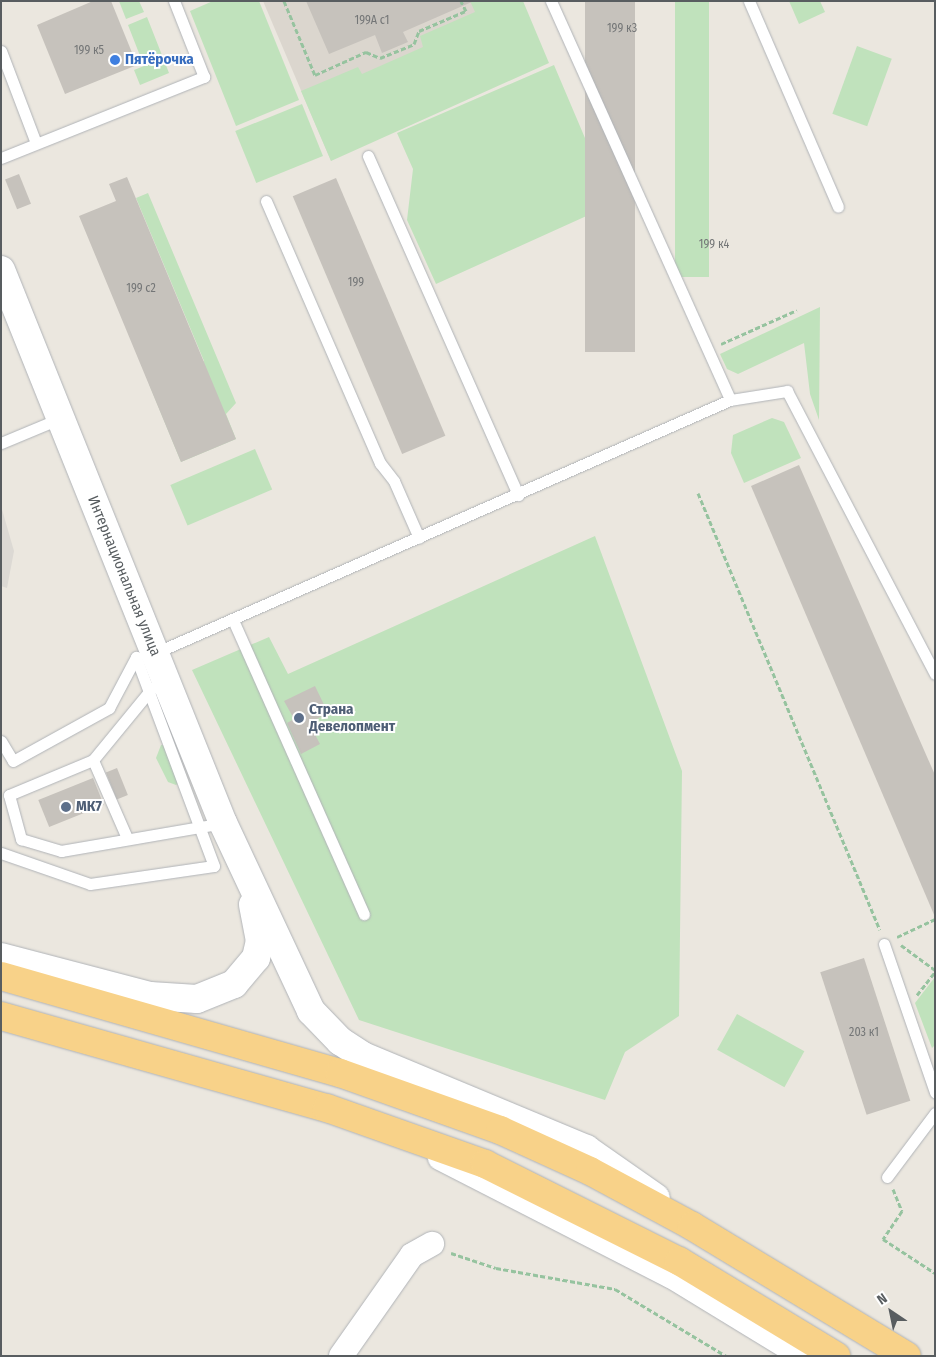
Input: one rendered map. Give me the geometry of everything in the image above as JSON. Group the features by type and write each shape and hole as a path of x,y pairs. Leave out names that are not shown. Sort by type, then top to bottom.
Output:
{"highway":[{"path":"1,976 424,1101 590,1171 692,1226 907,1356"},
{"path":"1,1016 327,1108 485,1164 574,1206 679,1261 836,1356"}],"street":[{"name":"Интернациональная улица","path":"1,270 60,418 212,824 249,881"},
{"path":"1,957 150,996 197,999 217,994 234,984 256,958 260,941 249,881"},
{"path":"249,881 269,912 311,1011 340,1041 381,1064 586,1149 692,1226"},
{"path":"327,1108 578,1226 671,1276 798,1354"},
{"path":"340,1356 412,1255 432,1244"}],"lane":[{"path":"1,158 204,77 174,1"},
{"path":"551,1 730,400"},
{"path":"749,1 838,207"},
{"path":"1,51 36,143"},
{"path":"368,156 518,495"},
{"path":"266,202 380,463 394,481 419,538"},
{"path":"1,854 90,884 214,866 212,824 62,851 21,839 9,795 93,760 155,672 233,620 730,400 787,390 935,674"},
{"path":"1,443 60,418"},
{"path":"233,620 364,914"},
{"path":"1,741 13,761 109,708 136,658 155,672"},
{"path":"93,760 127,838"},
{"path":"889,941 906,1010 935,1092"},
{"path":"887,1177 935,1113"}],"path":[{"path":"284,1 315,75 366,52 380,58 414,44 419,31 466,11 461,1"},
{"path":"717,336 721,345 797,310"},
{"path":"698,493 889,941 935,971 906,1010"},
{"path":"889,941 935,919"},
{"path":"887,1177 902,1211 883,1239 935,1273"},
{"path":"432,1244 496,1268 615,1289 726,1356"}],"shaded area":[{"path":"263,1 523,1 331,161"},
{"path":"1,506 14,551 7,588 1,586"}],"green space":[{"path":"119,1 139,1 144,12 126,19"},
{"path":"213,1 259,1 299,100 236,126 190,11"},
{"path":"470,1 523,1 549,63 331,161 301,91 358,67 362,74 423,47 420,36 475,12"},
{"path":"675,1 709,1 709,277 675,277"},
{"path":"789,1 820,1 825,12 799,24"},
{"path":"147,17 169,73 140,85 134,70 144,66 128,25"},
{"path":"857,46 892,59 867,126 832,114"},
{"path":"554,65 613,204 436,284 407,220 413,169 397,133"},
{"path":"302,104 323,156 256,183 235,131"},
{"path":"148,193 236,403 226,414 236,439 181,462 149,384 204,361 136,198"},
{"path":"820,307 819,420 810,394 804,343 738,374 727,369 720,354"},
{"path":"772,418 784,422 801,458 744,483 731,453 733,435"},
{"path":"255,449 272,490 188,525 170,485"},
{"path":"595,536 682,771 679,1016 625,1052 605,1100 359,1020 192,670 269,637 288,674"},
{"path":"161,745 167,745 180,782 176,785 168,782 156,758"},
{"path":"935,977 935,1045 932,1048 915,1003"},
{"path":"737,1014 804,1051 784,1087 717,1050"}],"building":[{"path":"93,1 111,1 137,65 65,94 37,25"},
{"path":"306,1 474,1 403,32 408,42 382,53 375,35 329,54"},
{"path":"585,1 635,1 635,352 585,352"},
{"path":"19,174 31,204 17,209 5,180"},
{"path":"127,177 236,439 181,462 79,216 116,201 109,184"},
{"path":"336,178 445,436 402,454 293,196"},
{"path":"799,465 935,775 935,917 751,486"},
{"path":"315,686 328,713 309,723 320,744 301,754 287,723 294,719 284,701"},
{"path":"117,768 128,795 117,799 106,772"},
{"path":"93,778 104,805 49,827 38,800"},
{"path":"864,958 910,1101 867,1115 820,972"}],"place":[{"name":"Пятёрочка","path":"115,60"},
{"name":"Страна Девелопмент","path":"299,718"},
{"name":"МК7","path":"66,807"}]}
